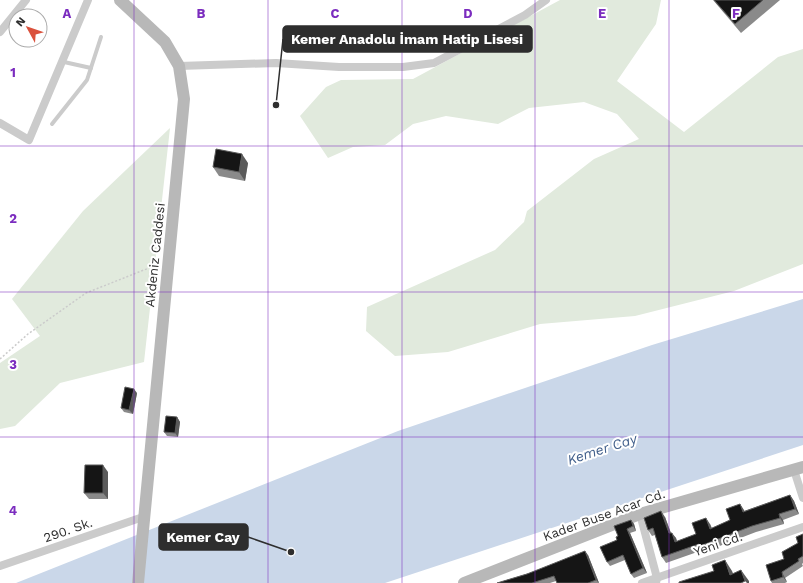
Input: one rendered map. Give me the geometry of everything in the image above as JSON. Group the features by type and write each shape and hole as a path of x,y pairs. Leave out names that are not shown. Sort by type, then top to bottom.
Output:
{"street":[{"path":"0,32 26,0"},
{"path":"0,123 29,140 64,62 88,0"},
{"name":"Akdeniz Caddesi","path":"120,0 165,42 179,66 184,99 143,517 138,583"},
{"path":"179,66 276,63 339,67 403,67 434,62 518,18 546,0"},
{"path":"798,468 803,498"},
{"name":"Kader Buse Acar Cd.","path":"471,582 640,514 798,468"},
{"path":"640,514 656,580"},
{"name":"290. Sk.","path":"0,566 143,517"},
{"name":"Yeni Cd.","path":"642,583 656,580 803,527"}],"lane":[{"path":"52,124 84,85 101,37"},
{"path":"64,62 91,68"}],"path":[{"path":"0,359 28,334 86,293 168,260"}],"shaded area":[{"path":"560,0 661,0 656,24 617,81 684,132 778,57 803,49 803,264 734,291 635,316 540,324 448,352 395,356 366,331 367,307 495,250 524,222 527,211 594,159 639,139 617,114 584,102 529,108 498,124 446,116 413,124 385,145 353,147 328,158 300,116 326,87 341,80 413,79"},
{"path":"170,128 144,362 60,383 15,426 0,429 0,363 40,336 12,299 83,211"}],"water":[{"path":"803,299 803,445 385,583 16,583 398,431 652,345"}],"building":[{"path":"714,0 763,0 735,24"},
{"path":"216,149 242,154 239,172 213,167"},
{"path":"125,387 134,389 129,410 121,408"},
{"path":"166,416 177,417 175,433 164,432"},
{"path":"85,465 103,465 103,493 84,493"},
{"path":"790,495 795,509 779,514 780,518 752,526 700,546 699,544 662,557 653,528 648,530 644,518 661,511 669,533 672,533 675,542 696,534 692,523 706,518 710,529 730,520 726,509 740,504 743,512"},
{"path":"631,520 633,526 627,529 643,568 631,574 623,555 607,562 600,547 617,540 616,537 618,536 614,526"},
{"path":"803,534 803,556 798,559 799,561 782,572 783,577 771,581 766,565 784,559 782,552 798,543 796,537"},
{"path":"585,551 596,580 588,583 557,583 554,576 532,583 497,583 527,574"},
{"path":"725,560 730,575 741,570 745,581 741,583 679,583 714,571 712,565"}],"place":[{"name":"Kemer Anadolu İmam Hatip Lisesi","path":"276,105"},
{"name":"Kemer Cay","path":"291,552"}]}
